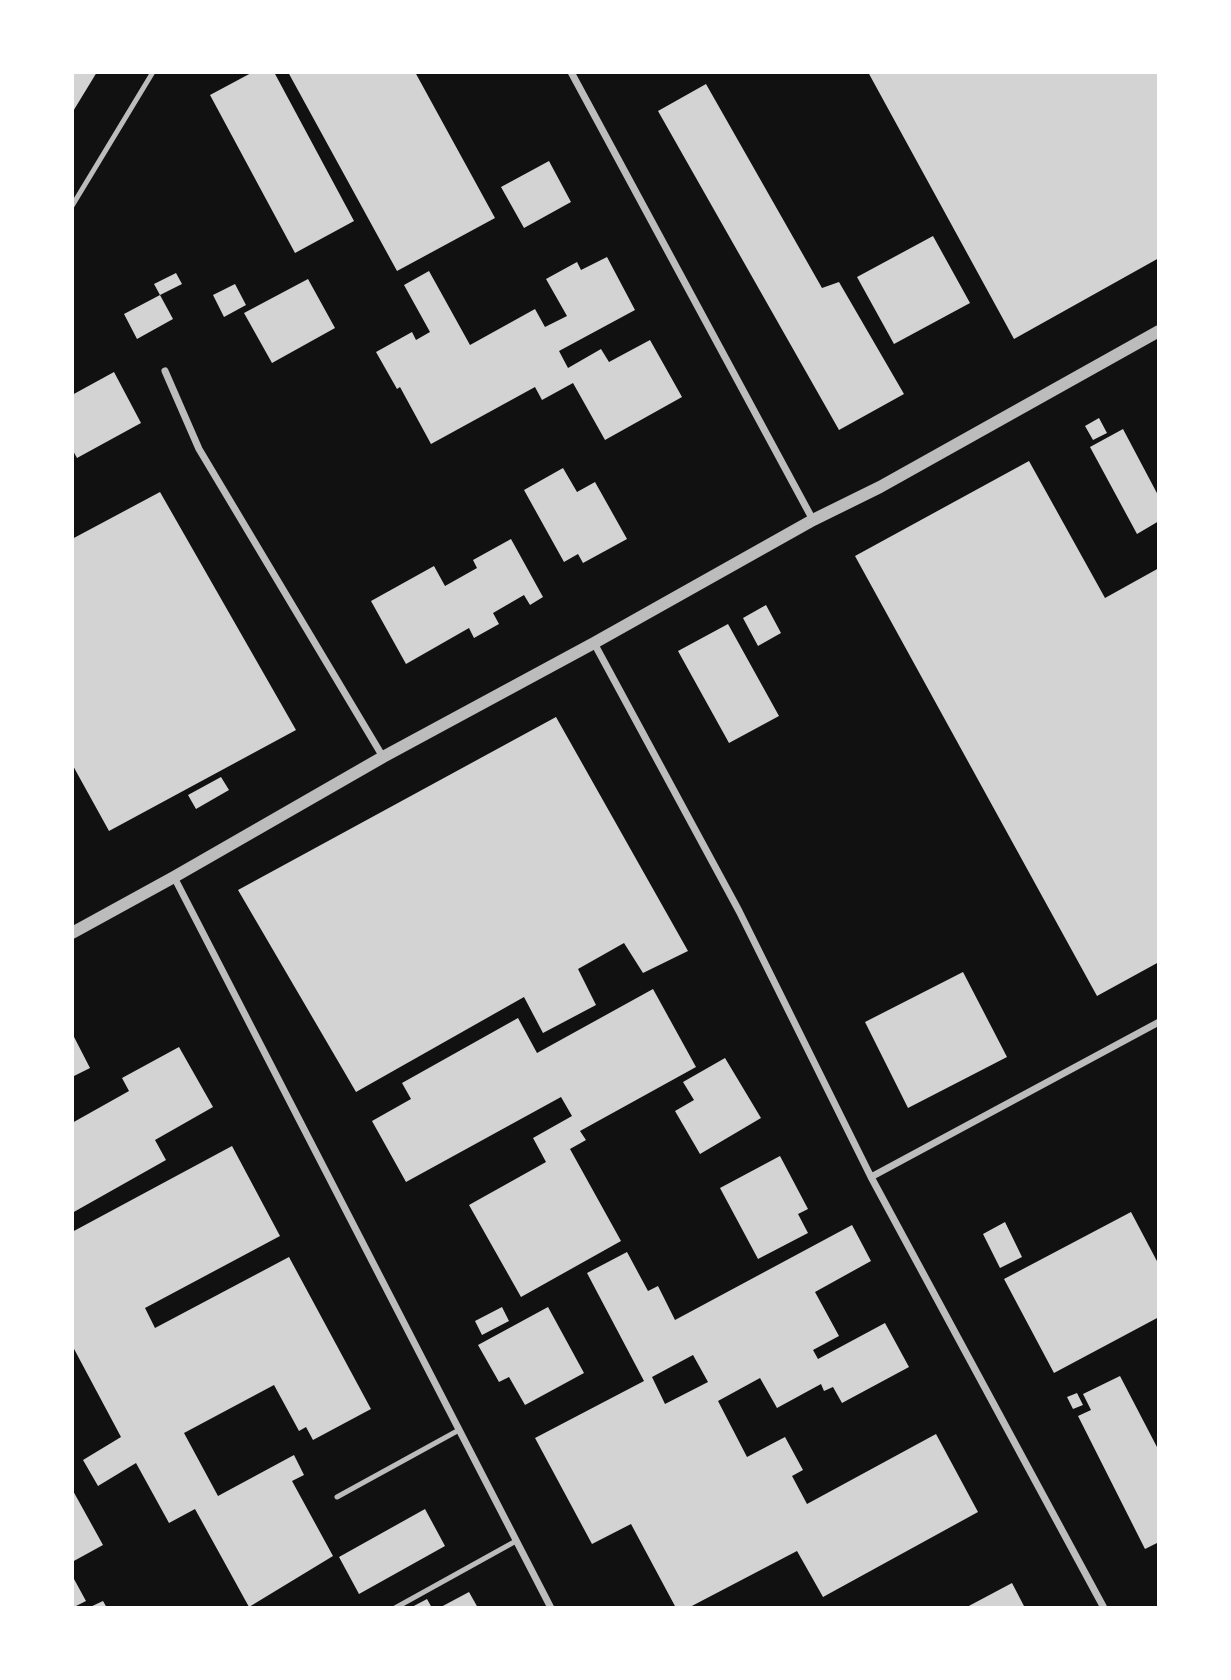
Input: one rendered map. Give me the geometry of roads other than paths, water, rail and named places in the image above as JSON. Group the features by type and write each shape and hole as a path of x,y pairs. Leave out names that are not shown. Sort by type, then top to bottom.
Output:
{"street":[{"path":"570,72 813,520"},
{"path":"72,933 383,757 813,520 892,480 1159,331"},
{"path":"165,371 199,449 383,757"},
{"path":"594,643 739,911 871,1177 1104,1608"},
{"path":"174,877 551,1608"},
{"path":"871,1177 1159,1022"}],"lane":[{"path":"72,206 153,72"},
{"path":"337,1497 459,1430"},
{"path":"395,1608 516,1541"}]}
